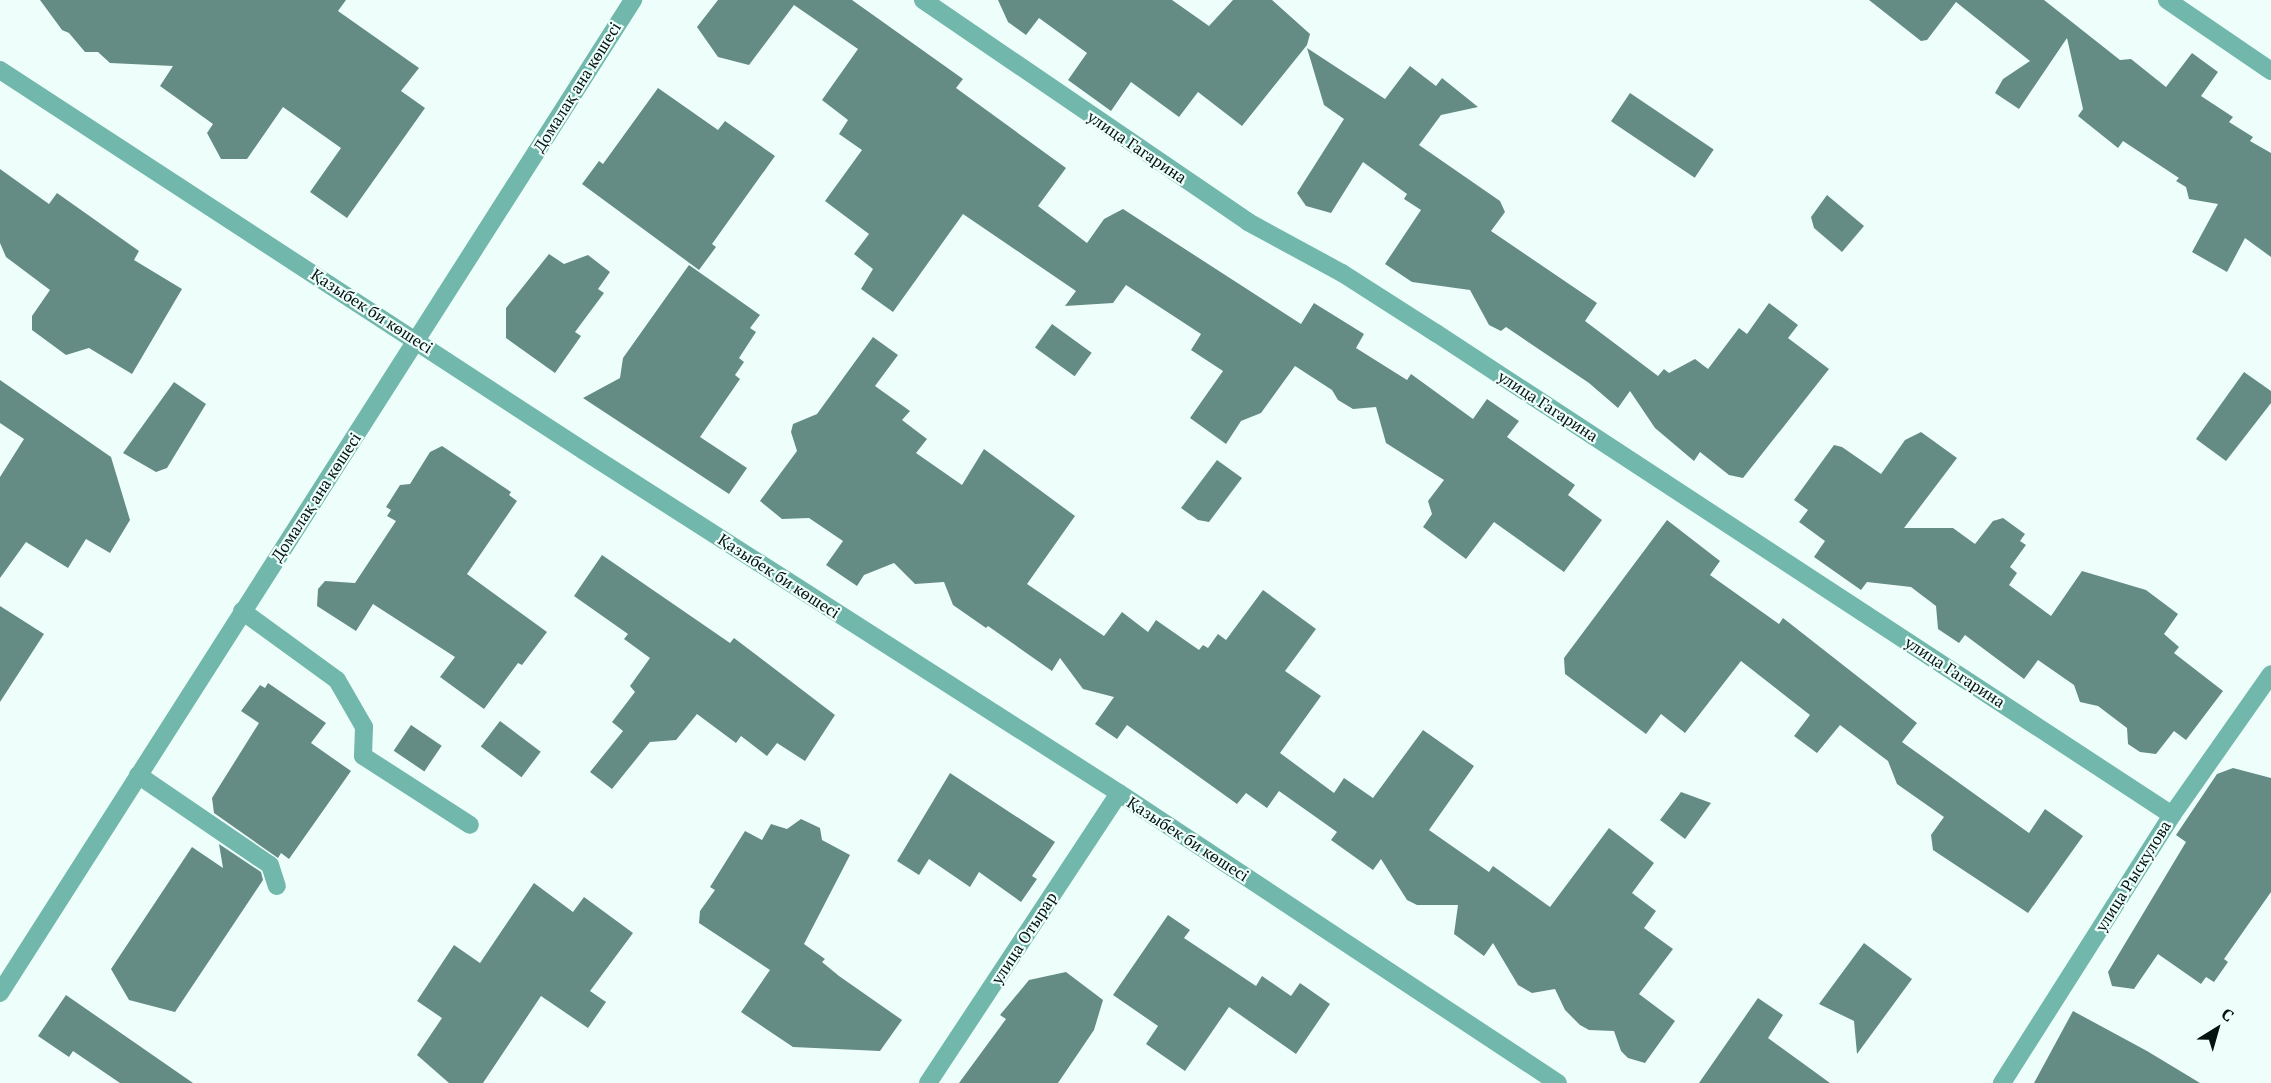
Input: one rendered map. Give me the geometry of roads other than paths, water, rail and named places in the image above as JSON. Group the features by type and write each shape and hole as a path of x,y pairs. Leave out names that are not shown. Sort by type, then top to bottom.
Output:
{"street":[{"name":"Домалақ ана көшесі","path":"0,993 242,611 418,341 633,0"},
{"name":"улица Гагарина","path":"923,0 1248,222 1342,273 2172,815"},
{"path":"2173,1 2271,71"},
{"name":"Қазыбек би көшесі","path":"0,69 1119,793 1558,1083"},
{"path":"242,611 337,680 364,727 363,756 470,825"},
{"name":"улица Рыскулова","path":"2002,1083 2172,815 2271,674"},
{"path":"138,775 270,865 277,886"},
{"name":"улица Отырар","path":"928,1083 1119,793"}]}
